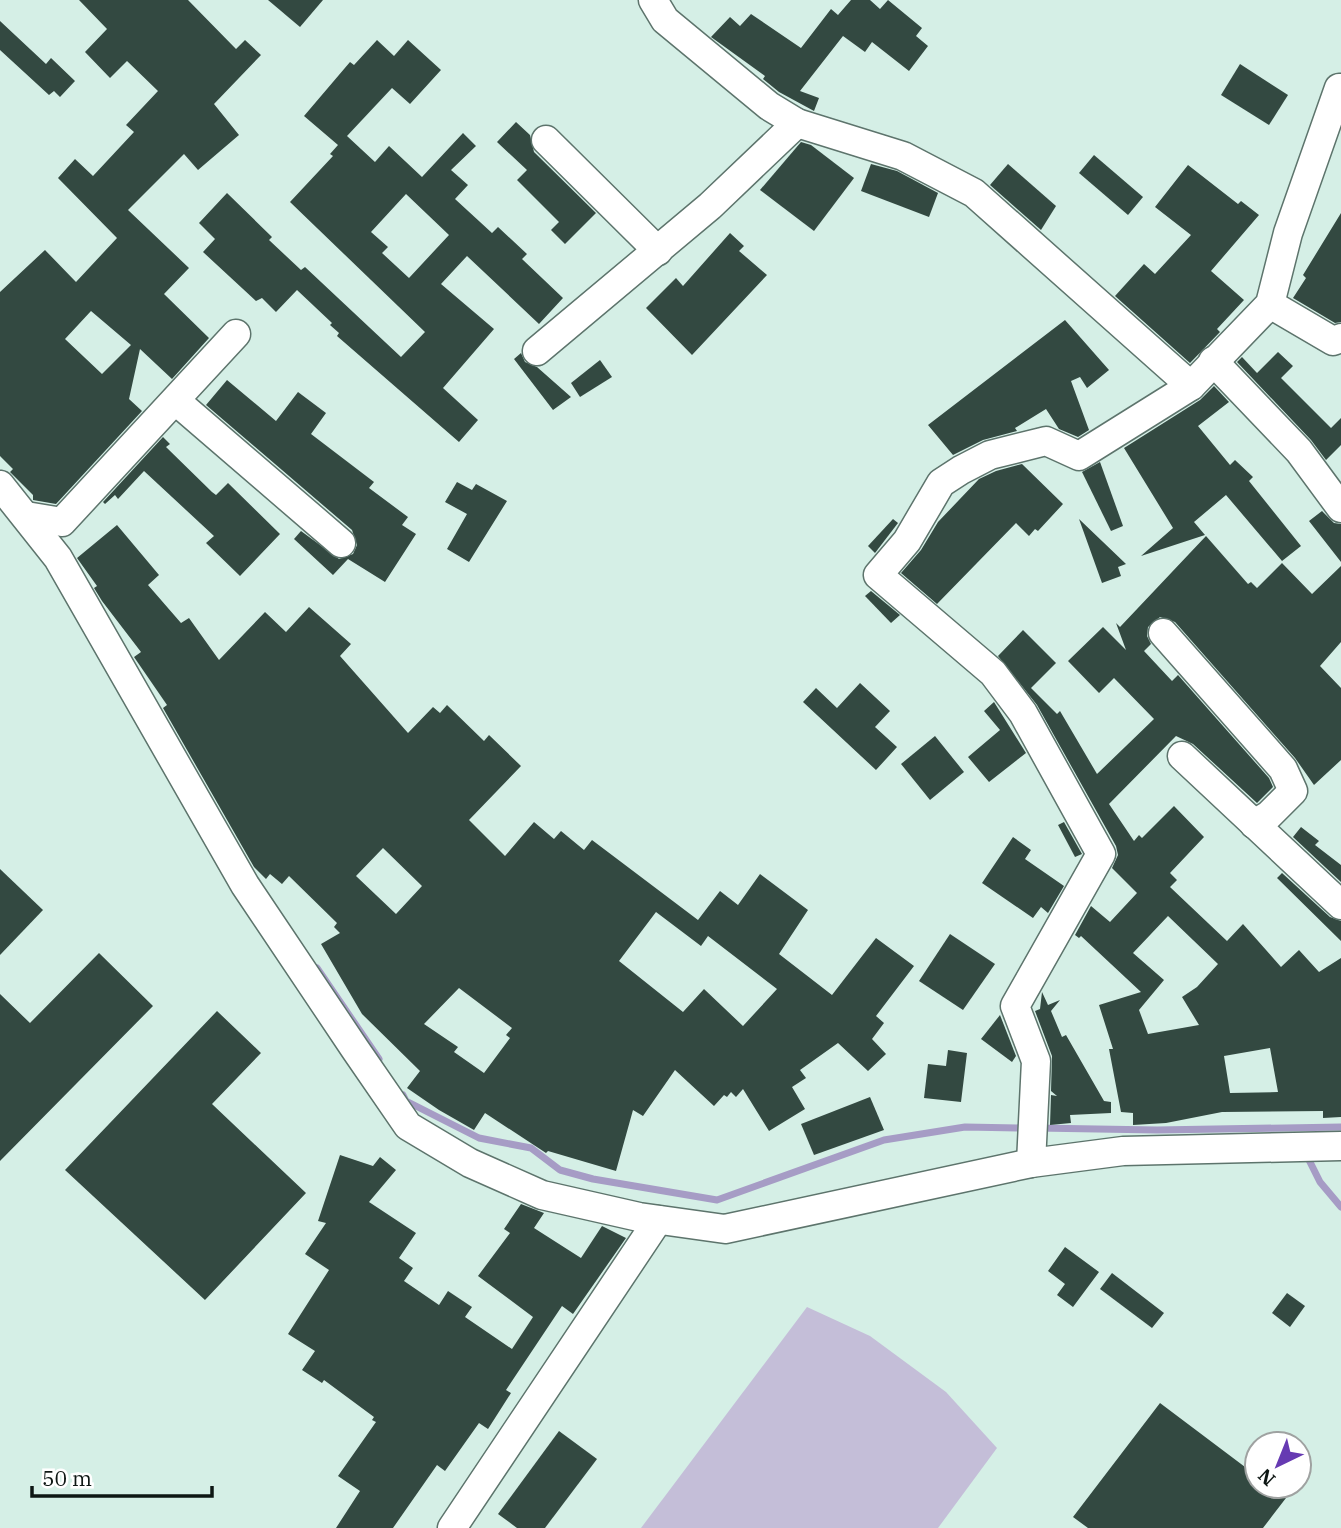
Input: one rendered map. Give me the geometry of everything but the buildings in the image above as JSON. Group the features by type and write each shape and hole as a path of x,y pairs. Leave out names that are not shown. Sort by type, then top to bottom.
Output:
{"street":[{"path":"653,0 665,19 769,106 797,123 903,156 974,193 1191,386"},
{"path":"1031,1163 1037,1094 1036,1061 1015,1006 1026,981 1101,854 1023,713 993,673 878,575 907,541 941,483 990,456 1046,441 1079,456 1191,386 1213,361 1254,325 1270,304 1288,233 1339,88"},
{"path":"537,351 710,206 797,123"},
{"path":"546,140 658,251"},
{"path":"1270,304 1333,341 1341,338"},
{"path":"26,516 62,522 236,334"},
{"path":"1213,361 1299,451 1341,508"},
{"path":"176,401 341,542"},
{"path":"0,485 58,558 245,885 408,1126 470,1163 542,1195 658,1220 725,1230 1031,1163 1123,1151 1341,1146"},
{"path":"1163,633 1283,769 1293,791 1269,815 1254,824"},
{"path":"1182,756 1341,905"},
{"path":"452,1528 658,1220"}],"shaded area":[{"path":"807,1307 870,1336 946,1392 997,1448 938,1528 641,1528"}],"waterway":[{"path":"317,968 379,1059"},
{"path":"403,1095 406,1101 479,1138 531,1148 560,1170 593,1179 717,1200 884,1140 965,1127 1025,1128"},
{"path":"1037,1128 1157,1130 1341,1127"},
{"path":"1306,1154 1320,1182 1341,1207"}]}
